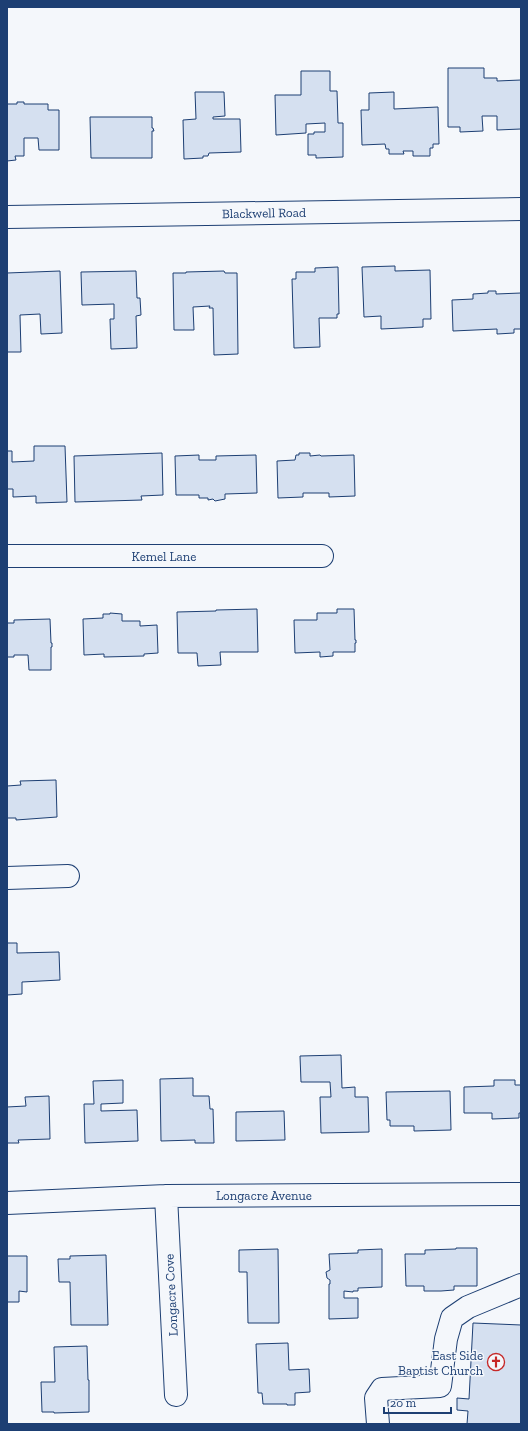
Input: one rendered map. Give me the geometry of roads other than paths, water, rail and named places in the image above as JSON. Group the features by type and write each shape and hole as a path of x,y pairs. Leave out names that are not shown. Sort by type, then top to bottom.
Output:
{"street":[{"name":"Blackwell Road","path":"7,217 521,209"},
{"name":"Kemel Lane","path":"7,556 322,556"},
{"path":"7,878 68,876"},
{"name":"Longacre Avenue","path":"7,1203 166,1196 521,1194"},
{"name":"Longacre Cove","path":"166,1196 176,1395"},
{"path":"378,1424 376,1398 382,1389 440,1386 446,1339 452,1318 468,1307 521,1285"}],"place":[{"name":"East Side Baptist Church","path":"496,1362"}]}
